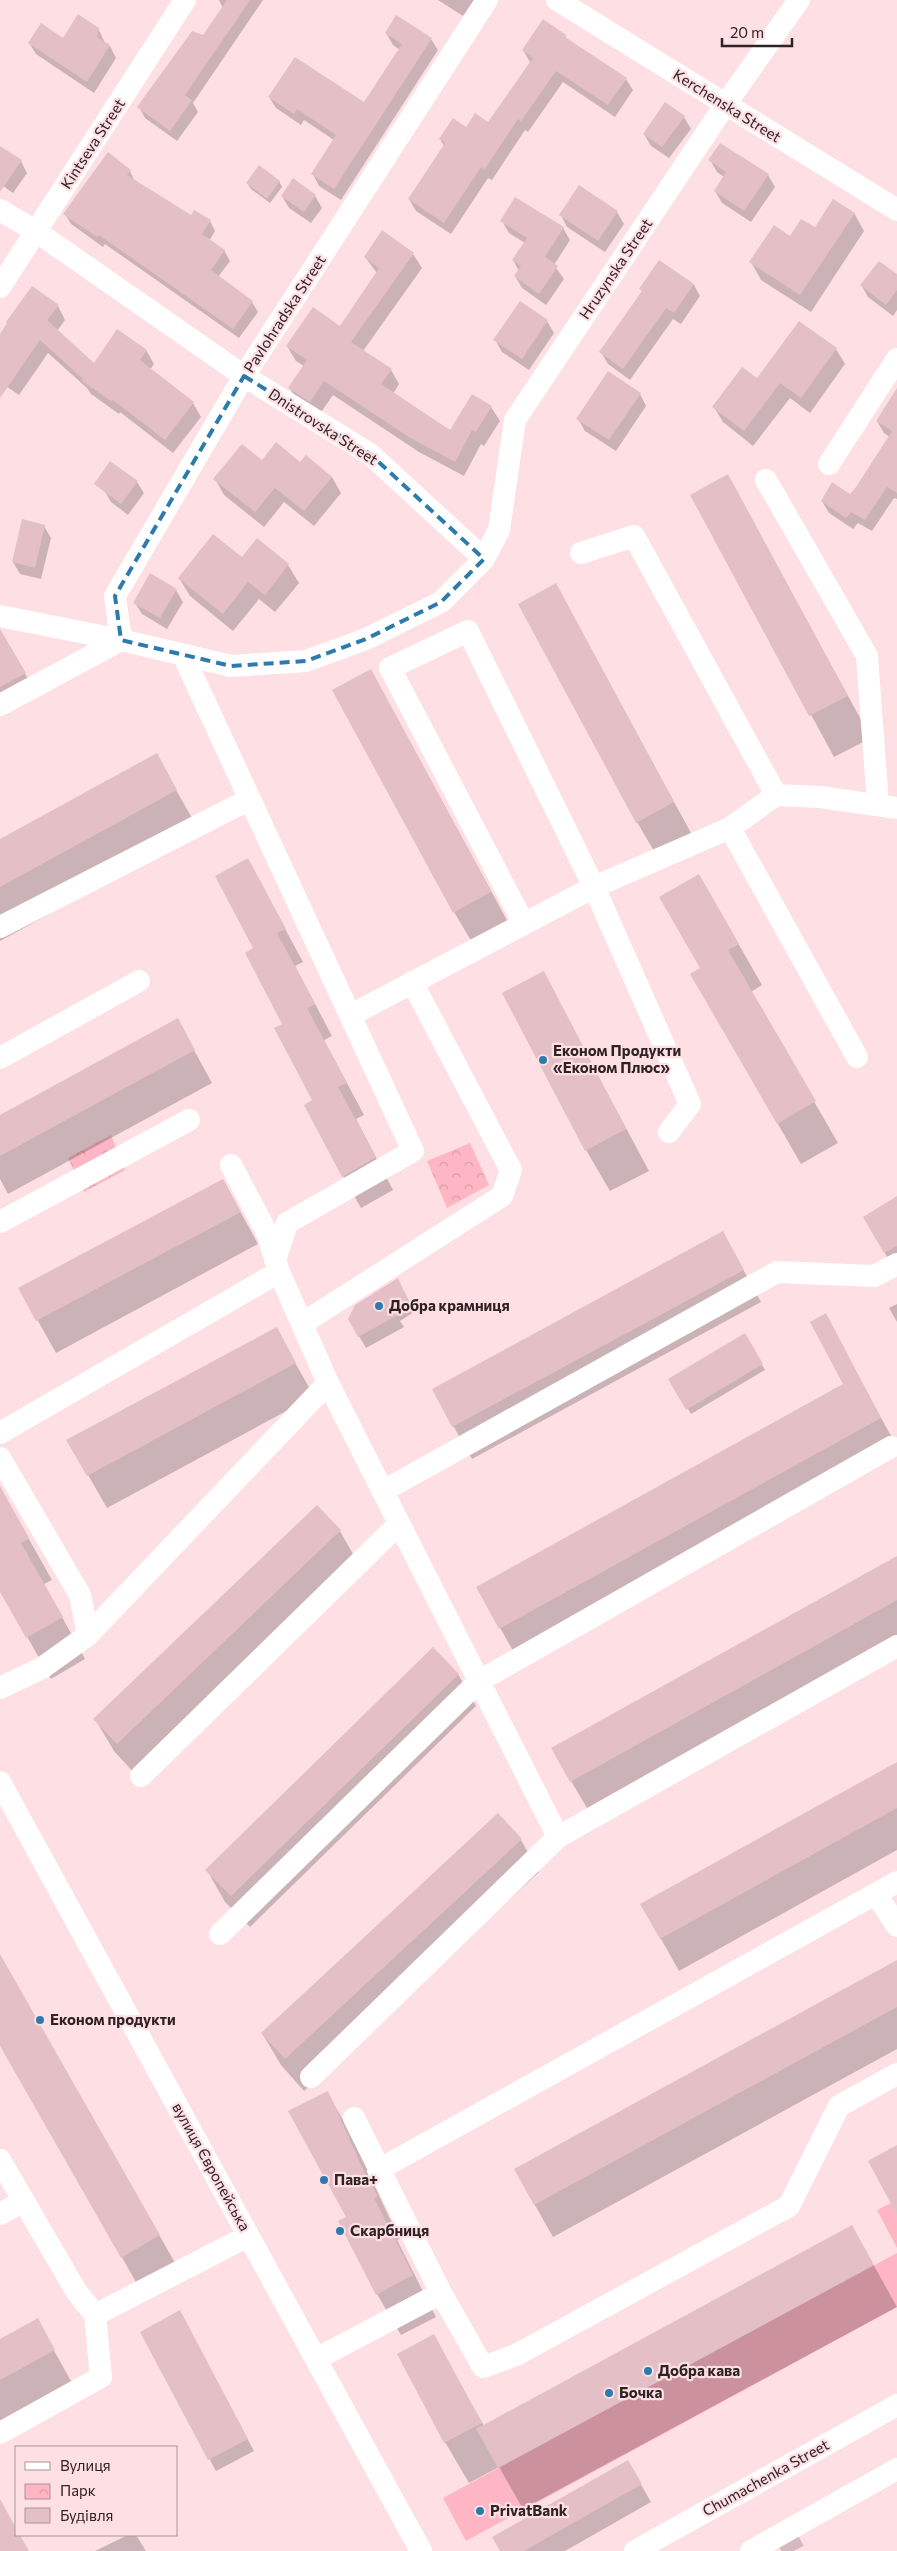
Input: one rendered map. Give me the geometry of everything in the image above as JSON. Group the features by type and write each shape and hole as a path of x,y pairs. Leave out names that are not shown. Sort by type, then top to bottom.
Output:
{"street":[{"name":"Kintseva Street","path":"0,288 185,0"},
{"name":"Pavlohradska Street","path":"121,640 115,596 244,376 487,0"},
{"name":"Kerchenska Street","path":"557,0 897,210"},
{"name":"Hruzynska Street","path":"0,616 121,640 231,666 306,661 366,640 441,602 484,559 499,530 515,420 725,105 799,0"},
{"name":"Dnistrovska Street","path":"0,210 37,232 244,376 370,454 484,559"},
{"path":"829,464 897,359"},
{"path":"351,1015 594,887 730,828 776,795 820,796 888,806 867,656 766,480"},
{"path":"581,553 634,536 776,795"},
{"path":"524,924 390,668 468,631 594,887 690,1104 669,1132"},
{"path":"0,705 121,640"},
{"path":"0,1433 277,1266 287,1223 414,1151 183,655"},
{"path":"0,927 250,799"},
{"path":"730,828 857,1057"},
{"path":"0,1058 139,981"},
{"path":"303,1323 502,1196 511,1170 412,982"},
{"path":"0,1222 189,1120"},
{"path":"231,1165 268,1236 277,1266 328,1383 558,1837"},
{"path":"383,1491 777,1272 874,1276 897,1264"},
{"path":"0,1688 42,1668 88,1635 328,1383"},
{"path":"220,1934 479,1681 891,1447"},
{"path":"0,1458 80,1595 88,1635"},
{"path":"141,1776 399,1524"},
{"path":"311,2077 558,1837 897,1646"},
{"name":"вулиця Європейська","path":"0,1782 421,2551"},
{"path":"378,2170 897,1882"},
{"path":"876,1894 897,1926"},
{"path":"354,2118 378,2170 441,2293 484,2367 516,2355 789,2206 839,2106 897,2074"},
{"path":"0,2160 76,2291 95,2315 101,2376 0,2433"},
{"path":"0,2214 24,2201"},
{"path":"95,2315 248,2236"},
{"path":"316,2359 441,2293"},
{"name":"Chumachenka Street","path":"635,2551 897,2405"},
{"path":"751,2551 897,2469"}],"highlighted area":[{"path":"244,376 370,454 484,559 441,602 366,639 306,661 231,666 121,640 115,596"}],"green space":[{"path":"111,1135 125,1170 84,1192 68,1158"},
{"path":"470,1143 489,1185 447,1208 427,1161"},
{"path":"897,2200 897,2248 877,2210"},
{"path":"897,2253 897,2307 466,2541 443,2498"}],"building":[{"path":"227,0 250,0 185,95 192,100 170,131 137,107 192,31 203,35"},
{"path":"78,14 99,28 97,37 110,45 87,82 28,43 41,23 63,38"},
{"path":"396,15 432,38 334,189 311,174 336,135 297,109 294,114 268,97 295,57 364,102 402,44 385,33"},
{"path":"543,19 566,35 565,37 627,78 608,105 556,71 521,121 518,119 485,169 481,167 444,223 408,199 445,143 439,139 453,118 466,127 475,113 488,122 533,58 522,50"},
{"path":"665,102 685,116 662,147 643,134"},
{"path":"720,143 769,174 744,211 714,191 726,172 708,160"},
{"path":"0,146 22,160 0,192"},
{"path":"108,152 131,170 127,175 191,215 194,210 211,220 202,234 225,250 211,270 253,301 233,329 99,235 97,237 63,214"},
{"path":"259,165 280,181 267,199 246,183"},
{"path":"293,178 316,195 304,212 281,196"},
{"path":"579,185 618,211 598,241 559,215"},
{"path":"515,197 564,227 545,257 558,266 539,294 514,276 521,266 512,260 527,238 500,221"},
{"path":"833,199 855,213 800,295 749,262 774,225 790,236 801,219 815,227"},
{"path":"382,230 414,253 351,342 392,369 381,384 450,430 472,394 492,406 476,432 472,430 455,462 409,437 324,381 310,402 288,388 307,360 286,346 313,307 340,326 379,268 364,257"},
{"path":"659,260 694,284 674,313 666,308 623,369 599,352 642,291 639,289"},
{"path":"879,261 897,274 897,290 886,305 860,285"},
{"path":"32,286 59,305 47,320 94,363 117,329 147,350 140,360 194,402 165,440 113,400 111,401 82,381 83,379 40,340 0,398 0,334 6,322"},
{"path":"520,301 548,320 522,359 493,340"},
{"path":"799,321 837,348 801,398 780,383 744,431 712,407 742,367 757,378"},
{"path":"608,371 641,393 609,440 576,419"},
{"path":"897,388 897,493 887,487 865,520 851,512 846,518 821,501 832,482 850,494 856,487 892,431 876,421"},
{"path":"276,442 300,462 306,455 332,477 304,511 275,488 255,512 213,479 242,444 262,460"},
{"path":"110,461 138,481 121,504 94,484"},
{"path":"728,474 848,696 809,716 690,495"},
{"path":"22,519 45,525 35,568 12,562"},
{"path":"213,534 242,557 257,538 289,564 265,595 248,582 223,614 178,578"},
{"path":"150,573 177,589 160,618 133,603"},
{"path":"556,583 674,802 636,823 518,604"},
{"path":"0,629 26,673 0,687"},
{"path":"371,669 491,892 453,913 332,690"},
{"path":"157,753 177,790 0,887 0,839"},
{"path":"248,858 286,929 277,933 315,1004 307,1008 347,1083 338,1087 376,1157 342,1177 304,1105 312,1100 274,1028 282,1024 245,953 253,948 215,876"},
{"path":"699,874 739,944 728,950 816,1101 777,1124 690,974 700,968 659,897"},
{"path":"544,971 626,1129 585,1151 502,993"},
{"path":"178,1018 195,1050 0,1156 0,1115"},
{"path":"223,1179 241,1212 36,1321 18,1288"},
{"path":"897,1196 897,1246 884,1253 863,1217"},
{"path":"723,1231 744,1270 452,1427 432,1389"},
{"path":"398,1278 408,1300 394,1308 398,1315 358,1337 348,1319 355,1305"},
{"path":"826,1313 881,1418 499,1629 476,1587 843,1384 810,1322"},
{"path":"277,1327 296,1363 87,1476 66,1440"},
{"path":"745,1333 763,1364 686,1410 668,1379"},
{"path":"0,1486 29,1538 21,1543 63,1617 26,1638 0,1592"},
{"path":"317,1505 341,1530 117,1744 93,1719"},
{"path":"897,1556 897,1600 570,1782 551,1748"},
{"path":"433,1647 459,1674 231,1896 205,1870"},
{"path":"897,1762 897,1808 660,1939 640,1904"},
{"path":"498,1813 522,1839 285,2059 261,2033"},
{"path":"0,1954 160,2235 121,2258 0,2046"},
{"path":"897,1960 897,2007 534,2205 514,2169"},
{"path":"328,2091 366,2176 378,2196 374,2198 413,2275 376,2295 338,2221 346,2217 288,2111"},
{"path":"897,2145 897,2215 868,2161"},
{"path":"852,2225 874,2265 498,2468 476,2429"},
{"path":"180,2310 248,2439 208,2460 140,2332"},
{"path":"38,2318 55,2350 0,2380 0,2339"},
{"path":"434,2334 482,2423 444,2443 397,2354"},
{"path":"628,2460 642,2484 524,2551 500,2551 492,2537"},
{"path":"0,2499 15,2526 15,2536 21,2536 29,2551 0,2551"}],"tunnel":[{"path":"784,2533 794,2551"}],"place":[{"name":"Економ Продукти «Економ Плюс»","path":"543,1060"},
{"name":"Добра крамниця","path":"379,1306"},
{"name":"Економ продукти","path":"40,2020"},
{"name":"Пава+","path":"324,2180"},
{"name":"Скарбниця","path":"340,2231"},
{"name":"Добра кава","path":"648,2371"},
{"name":"Бочка","path":"609,2393"},
{"name":"PrivatBank","path":"480,2511"}]}
